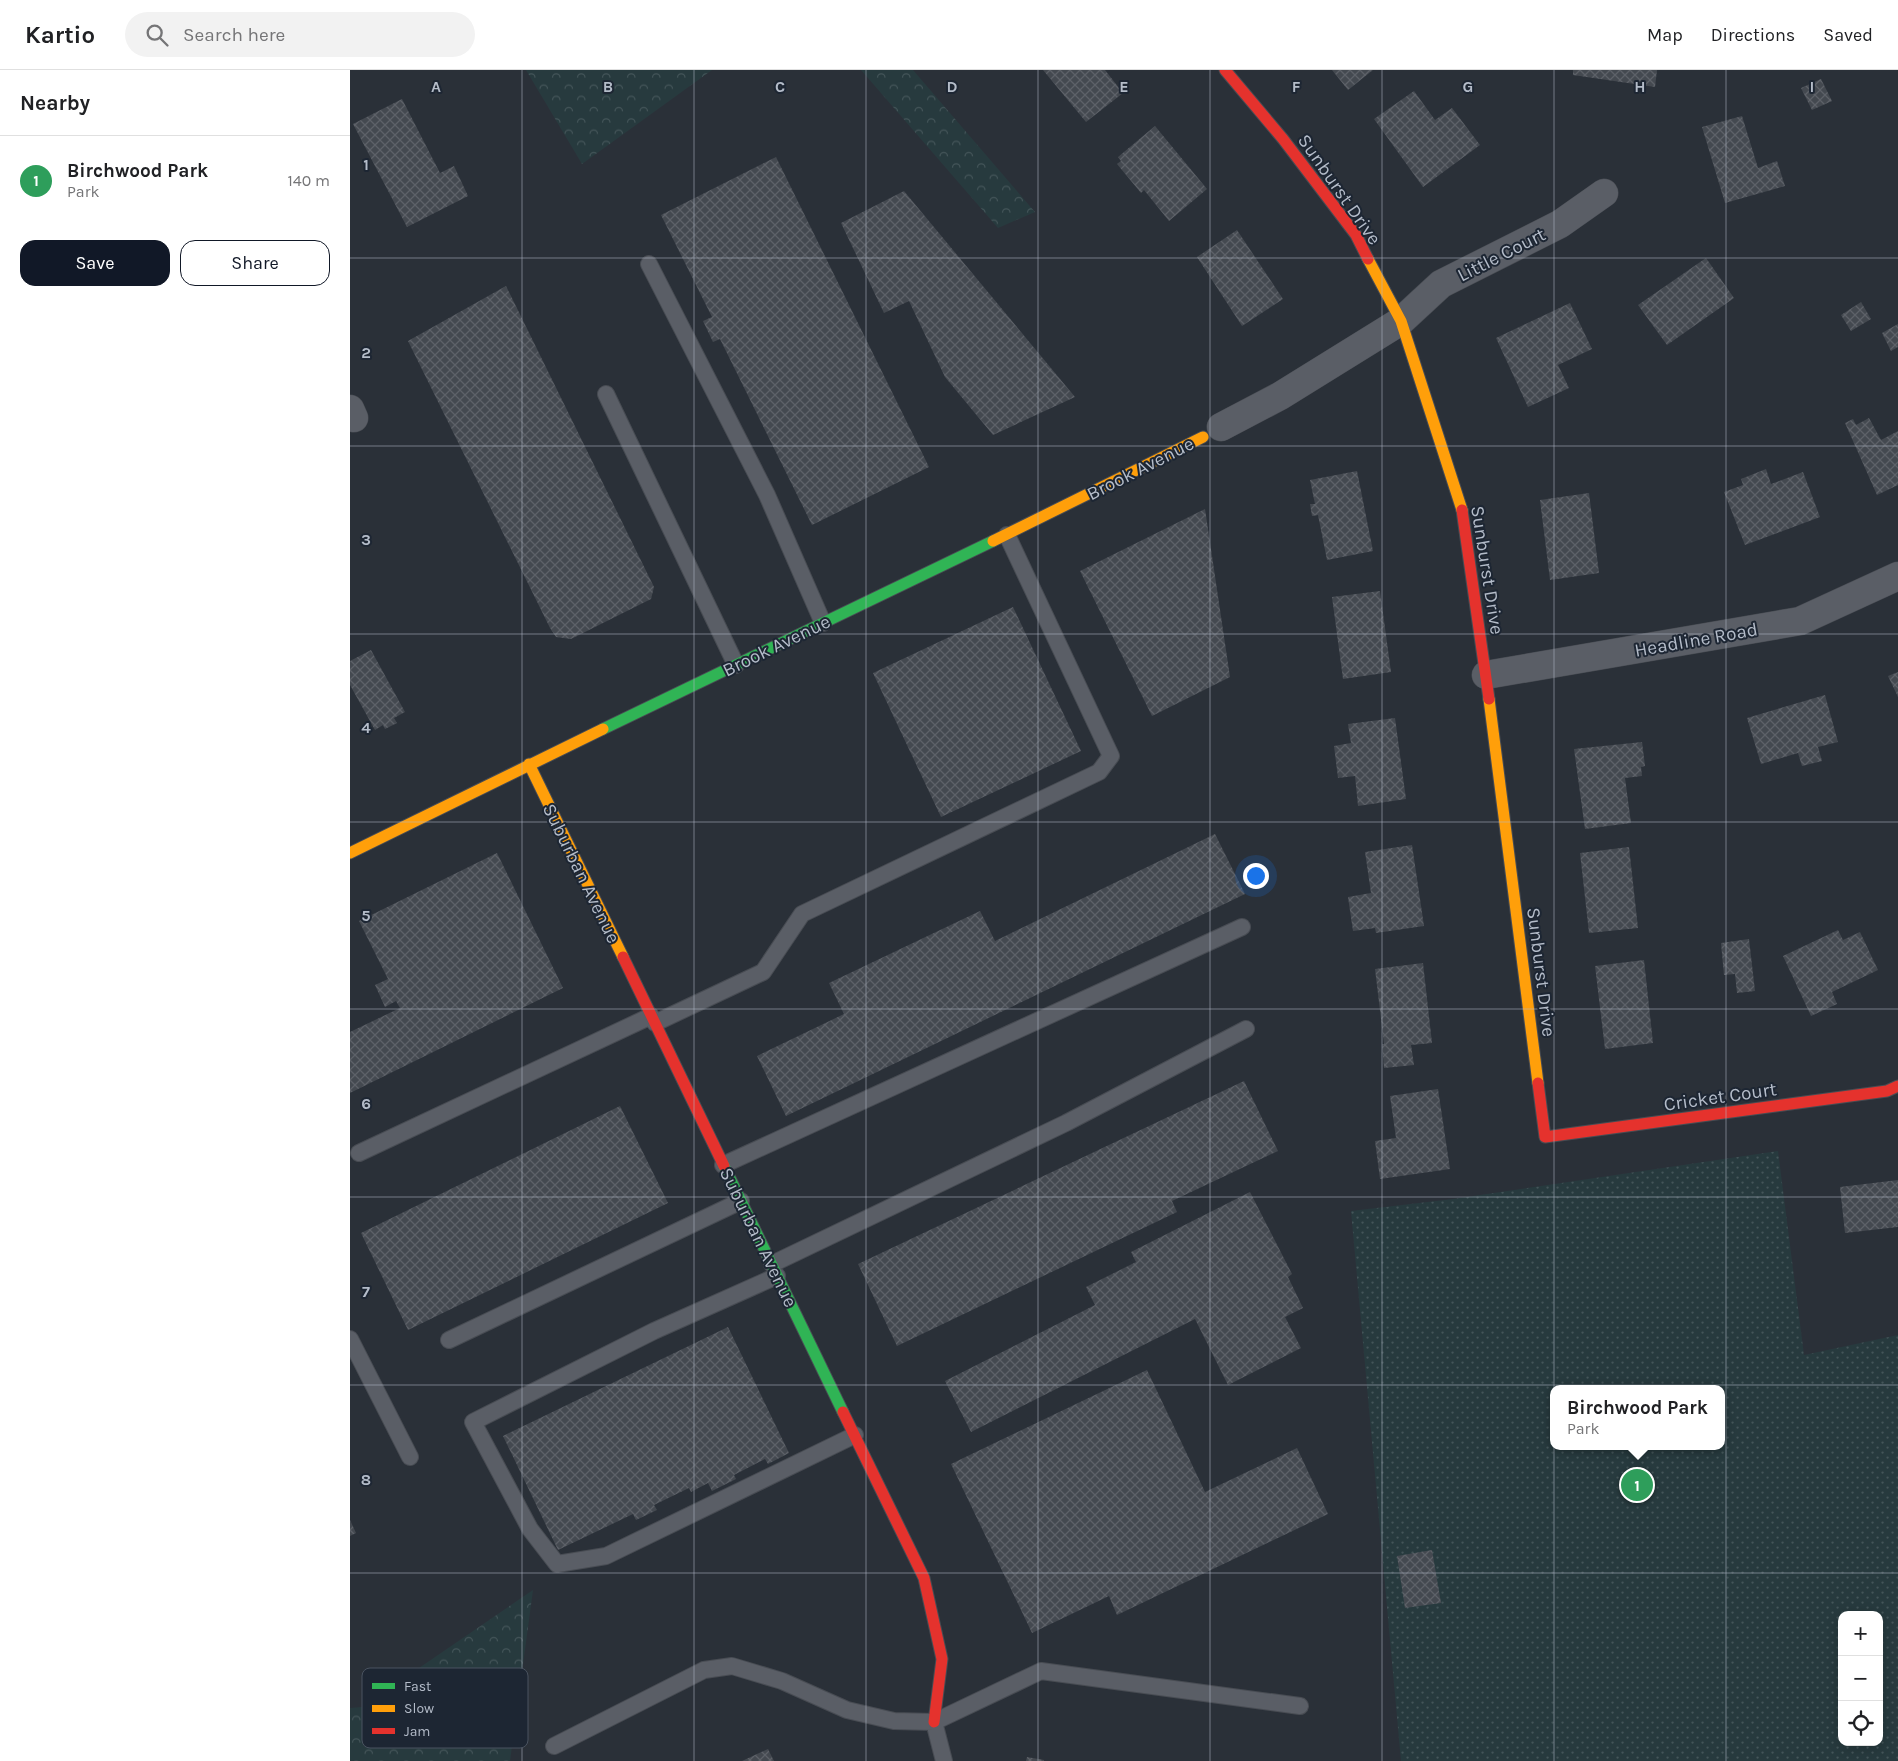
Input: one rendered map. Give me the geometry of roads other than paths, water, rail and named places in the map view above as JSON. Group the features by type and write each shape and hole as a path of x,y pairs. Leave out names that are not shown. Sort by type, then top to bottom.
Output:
{"street":[{"name":"Sunburst Drive","path":"1224,70 1283,139 1356,235 1401,321 1460,499 1486,675 1545,1137"},
{"name":"Little Court","path":"1401,321 1441,284 1560,224 1604,193"},
{"name":"Brook Avenue","path":"350,854 529,764 1007,535 1212,432 1280,396 1401,321"},
{"name":"Headline Road","path":"1486,675 1800,621 1898,576"},
{"name":"Suburban Avenue","path":"529,764 924,1578 942,1660 934,1722"},
{"name":"Cricket Court","path":"1545,1137 1887,1091 1898,1086"}],"lane":[{"path":"649,264 767,495 823,623"},
{"path":"606,394 736,664"},
{"path":"359,1153 653,1019 763,972 802,914 1099,772 1111,756 1007,535"},
{"path":"723,1165 1242,927"},
{"path":"855,1435 606,1556 557,1564 530,1529 473,1422 1066,1123 1246,1029"},
{"path":"449,1340 741,1201"},
{"path":"350,1339 410,1457"},
{"path":"554,1746 704,1670 732,1666 782,1681 847,1710 894,1721 934,1722 1041,1672 1300,1706"},
{"path":"934,1722 944,1761"}],"place":[{"name":"Birchwood Park","path":"1637,1485"}]}
